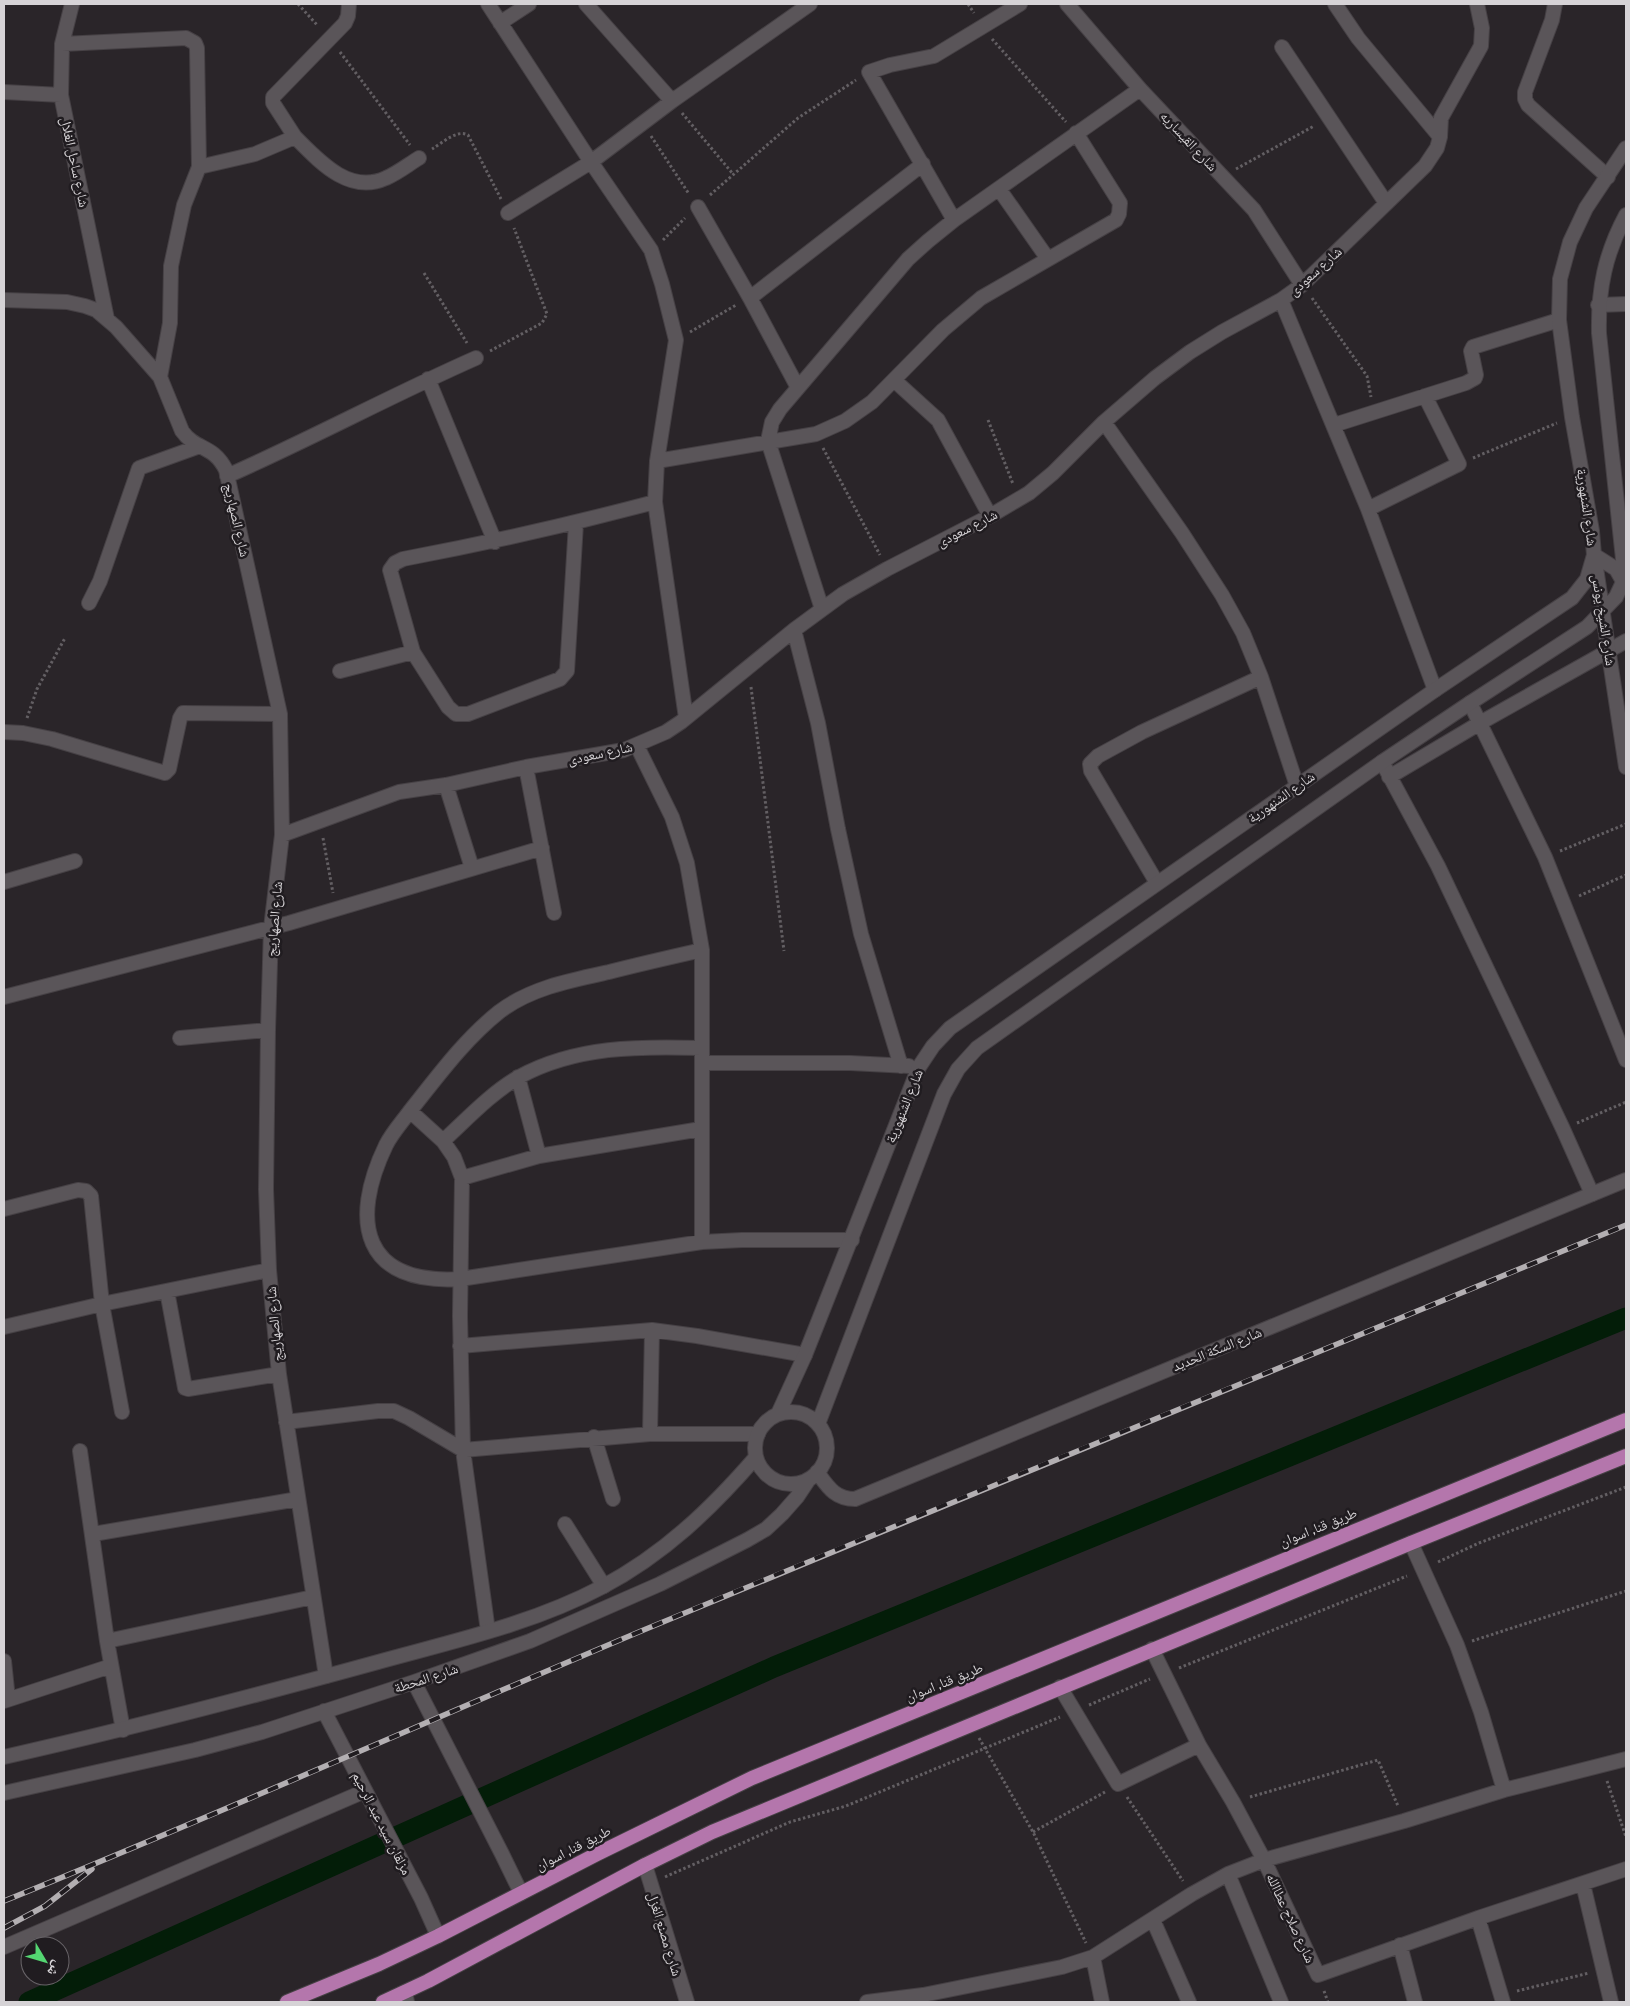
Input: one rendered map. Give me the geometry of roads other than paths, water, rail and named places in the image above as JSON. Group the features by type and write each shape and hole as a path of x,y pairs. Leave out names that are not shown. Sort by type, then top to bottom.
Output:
{"highway":[{"name":"طريق قنا, اسوان","path":"287,2002 379,1964 438,1936 666,1819 752,1778 1626,1420"},
{"path":"383,2002 406,1997 645,1865 712,1832 1152,1649 1626,1456"}],"street":[{"name":"شارع ساحل الغلال","path":"72,4 62,44 61,95 107,319"},
{"path":"349,4 347,20 273,96 273,103 295,137 326,167 356,182 370,183 386,178 419,158"},
{"path":"488,4 590,162 651,250 662,284 676,340 657,461 656,502 686,718"},
{"path":"500,23 529,4"},
{"path":"586,4 672,100"},
{"path":"508,213 590,162 672,100 810,4"},
{"path":"954,220 869,72 890,65 934,56 1020,4"},
{"name":"شارع القيساريه","path":"1067,4 1140,89 1254,210 1302,285"},
{"path":"1335,4 1358,38 1440,137"},
{"name":"شارع سعودى","path":"282,835 399,792 526,767 612,753 636,746 666,732 686,718 822,609 887,569 1019,499 1053,473 1104,422 1155,378 1190,352 1281,300 1302,285 1432,157 1440,137 1441,118 1481,46 1482,28 1477,4"},
{"path":"1555,4 1552,20 1525,92 1525,100 1608,177"},
{"path":"62,44 186,38 195,43 197,48 199,167 184,205 171,266 170,323 160,377"},
{"path":"1282,47 1386,203"},
{"path":"822,609 768,441 772,422 797,386 908,259 954,220 1140,89"},
{"path":"4,92 61,95"},
{"path":"657,461 816,434 846,421 860,412 943,330 981,298 1110,224 1119,214 1120,203 1076,133"},
{"path":"199,167 255,154 295,137"},
{"name":"شارع الشنهورية","path":"778,1414 805,1355 852,1240 919,1067 933,1046 950,1028 970,1012 1435,690 1572,598 1587,579 1594,555 1592,531 1572,417 1559,320 1560,279 1570,242 1586,208 1626,148"},
{"path":"750,298 922,164"},
{"path":"998,189 1048,259"},
{"path":"698,207 797,386"},
{"path":"818,1424 944,1094 958,1069 977,1048 1382,762 1587,628 1616,597 1624,580 1623,559 1599,333 1598,304 1602,277 1610,251 1626,215"},
{"name":"شارع الصهاريج","path":"4,300 67,302 85,306 107,319 160,377 182,432 188,439 213,452 221,460 227,476 280,714 282,835 271,928 268,1030 266,1189 269,1270 279,1374 326,1676"},
{"path":"1281,300 1368,509 1435,690"},
{"path":"1598,304 1626,304"},
{"path":"1334,425 1475,378 1471,351 1476,345 1559,320"},
{"path":"227,476 293,447 428,379 476,358"},
{"path":"428,379 495,542"},
{"path":"894,380 938,420 990,516"},
{"path":"1368,509 1459,464 1425,396"},
{"path":"1104,422 1182,533 1222,595 1243,633 1261,677 1297,786"},
{"path":"89,603 100,581 139,468 200,446"},
{"path":"576,523 567,671 560,679 468,714 456,714 448,707 413,652 390,570 395,562 495,542 656,502"},
{"name":"شارع الشيخ يونس","path":"1594,555 1606,561 1624,580 1626,594"},
{"name":"شارع الشيخ يونس","path":"1594,555 1626,767"},
{"path":"794,630 818,723 838,829 861,934 901,1066"},
{"path":"1389,777 1480,723 1626,641"},
{"path":"340,671 413,652"},
{"path":"1157,883 1091,771 1090,764 1098,756 1142,732 1261,677"},
{"path":"1470,703 1545,857 1626,1060"},
{"path":"4,732 23,733 52,740 166,773 169,769 180,718 183,713 280,714"},
{"path":"636,746 672,817 687,863 702,950 702,1242"},
{"path":"1382,762 1438,866 1592,1194"},
{"path":"526,767 554,913"},
{"path":"446,784 472,868"},
{"path":"4,997 271,928 542,848"},
{"path":"4,882 75,861"},
{"path":"702,950 562,982 526,996 500,1011 476,1032 452,1058 386,1144 374,1176 366,1213 369,1236 380,1255 397,1270 415,1277 429,1279 460,1278 702,1242 852,1240"},
{"path":"180,1038 268,1030"},
{"path":"443,1141 489,1099 518,1077 559,1060 600,1051 643,1046 702,1048"},
{"path":"702,1062 850,1063 919,1067"},
{"path":"518,1077 539,1156"},
{"path":"410,1111 443,1141 454,1157 462,1178 460,1278 462,1450 488,1631"},
{"path":"462,1178 539,1156 701,1129"},
{"name":"شارع السكة الحديد","path":"813,1475 835,1495 844,1499 855,1499 1626,1180"},
{"path":"4,1209 78,1190 86,1191 91,1196 102,1304 122,1412"},
{"path":"4,1327 102,1304 269,1270"},
{"path":"167,1291 185,1388 279,1374"},
{"path":"460,1346 652,1330 805,1355"},
{"path":"650,1434 652,1330"},
{"path":"286,1422 378,1411 394,1411 462,1450 594,1437 650,1434 758,1434"},
{"path":"796,1412 811,1418 818,1424 824,1433 826,1443 825,1458 813,1475 799,1483 788,1484 777,1481 767,1475 760,1467 756,1457 756,1441 763,1425 778,1414 796,1412"},
{"path":"594,1437 613,1499"},
{"path":"80,1452 107,1641 123,1730"},
{"name":"شارع المحطة","path":"4,1757 123,1730 326,1676 536,1617 567,1605 604,1586 646,1560 687,1529 724,1495 756,1457"},
{"name":"شارع المحطة","path":"4,1793 195,1750 262,1732 414,1682 530,1640 642,1592 766,1529 797,1497 813,1475"},
{"path":"93,1534 298,1499"},
{"path":"565,1524 604,1586"},
{"path":"1411,1543 1421,1570 1457,1646 1482,1712 1504,1790"},
{"path":"107,1641 313,1597"},
{"name":"شارع صلاح عطاالله","path":"1152,1649 1199,1745 1233,1802 1264,1860 1318,1975 1400,1946"},
{"path":"4,1661 6,1700 111,1666"},
{"path":"414,1682 521,1893"},
{"path":"1060,1687 1118,1784 1199,1745"},
{"name":"مزلقان سيد عبد الرحيم","path":"324,1711 421,1898 438,1936"},
{"path":"867,2002 932,1994 1062,1967 1093,1957 1192,1894 1228,1874 1264,1860 1404,1821 1504,1790 1626,1759"},
{"path":"4,1947 365,1791"},
{"name":"شارع مصنع الغزل","path":"645,1865 687,2002"},
{"path":"1415,2002 1400,1946 1626,1869"},
{"path":"1228,1874 1281,2002"},
{"path":"1583,1884 1611,2002"},
{"path":"1478,1918 1502,1998"},
{"path":"1153,1920 1189,2002"},
{"path":"1093,1957 1102,2002"}],"waterway":[{"path":"29,2002 774,1667 1626,1318"}],"railway":[{"path":"4,1901 768,1578 1626,1225"},
{"path":"4,1928 45,1906 92,1869"}]}
